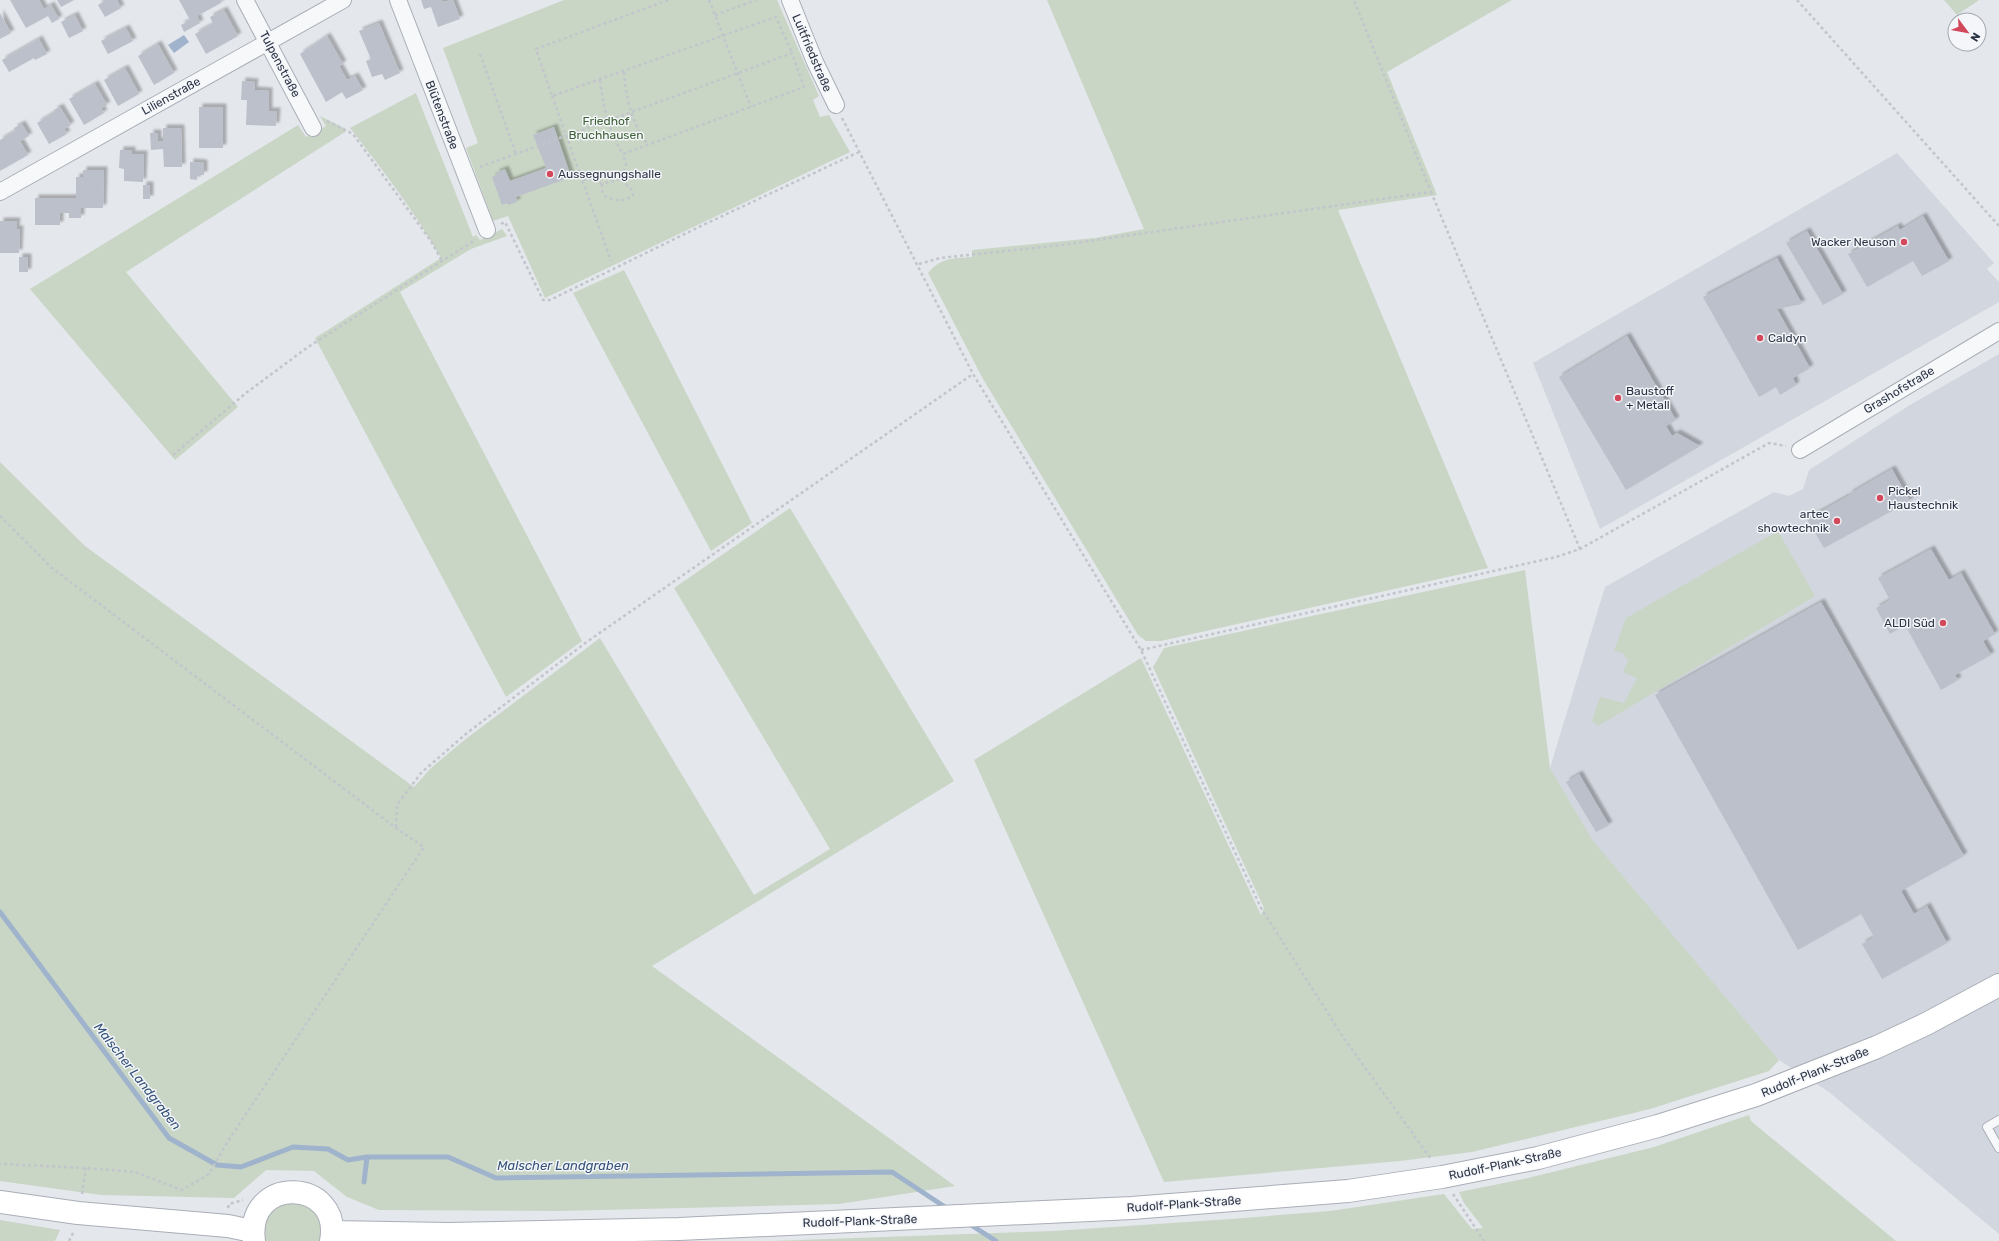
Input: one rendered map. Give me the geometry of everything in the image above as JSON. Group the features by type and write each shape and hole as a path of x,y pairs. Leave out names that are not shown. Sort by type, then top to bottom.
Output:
{"main road":[{"name":"Rudolf-Plank-Straße","path":"332,1236 679,1228 1132,1208 1348,1191 1442,1177 1538,1158 1658,1126 1756,1095 1877,1047 1926,1024 1999,985"},
{"path":"0,1202 78,1213 228,1226 253,1236 254,1218 260,1207 270,1198 281,1193 293,1191 306,1193 316,1199 325,1208 331,1219 332,1236"}],"street":[{"name":"Tulpenstraße","path":"245,0 311,125"},
{"name":"Lilienstraße","path":"0,192 343,0"},
{"name":"Blütenstraße","path":"398,0 487,230"},
{"name":"Luitfriedstraße","path":"790,0 808,46 836,105"},
{"name":"Grashofstraße","path":"1800,450 1999,331"}],"lane":[{"path":"1999,1120 1987,1126 1999,1148"}],"path":[{"path":"611,260 583,180 565,135 536,49 668,0"},
{"path":"709,0 751,107"},
{"path":"715,15 756,0"},
{"path":"1354,0 1431,192 1580,550"},
{"path":"1797,0 1999,226"},
{"path":"552,96 624,72 776,17 792,53 804,88 624,154"},
{"path":"464,173 808,46"},
{"path":"480,54 516,154"},
{"path":"624,72 636,129 648,145"},
{"path":"600,80 603,105 615,141 624,154 626,165 621,179"},
{"path":"836,105 973,374 1141,650 1261,908 1342,1037 1442,1177 1484,1241"},
{"path":"311,125 318,118 353,134 431,241 442,261"},
{"path":"173,455 246,393 308,347 442,261 487,230 505,222 543,300 550,300 703,225 859,152"},
{"path":"583,180 588,178 602,184 621,179"},
{"path":"602,184 602,191 605,196 620,201 628,199 633,195 634,191 621,179"},
{"path":"918,264 940,258 1061,245 1431,192"},
{"path":"396,828 397,805 421,773 467,733 588,641 973,374"},
{"path":"1141,650 1556,557 1580,550 1769,442 1800,450"},
{"path":"0,516 52,568 396,828 424,847 228,1141 209,1174 182,1190 135,1172 0,1164"},
{"path":"78,1213 86,1168"},
{"path":"69,1241 72,1236"}],"shaded area":[{"path":"1897,153 1994,263 1987,269 1999,282 1999,302 1600,529 1533,363"},
{"path":"1999,354 1999,1234 1829,1092 1779,1060 1592,841 1550,768 1605,587 1774,492 1789,496 1803,489 1809,470 1910,405"}],"green space":[{"name":"Friedhof Bruchhausen","path":"564,0 777,0 819,96 813,100 820,117 829,115 850,152 545,298 508,216 493,221 466,148 478,143 443,48"},
{"path":"1047,0 1512,0 1387,72 1437,195 1338,210 1488,568 1161,641 1146,641 1138,635 983,379 928,273 943,261 972,257 972,250 1095,238 1144,229"},
{"path":"1944,0 1979,0 1961,12 1954,12"},
{"path":"416,93 473,237 476,235 480,240 502,229 507,236 471,249 400,292 582,641 506,697 315,338 441,258 409,207 350,128"},
{"path":"320,116 346,129 345,132 126,272 238,407 175,460 30,289 298,125 306,137 326,126"},
{"path":"624,270 752,523 711,551 573,293"},
{"path":"0,462 85,546 414,787 431,768 467,738 600,638 754,895 830,849 674,588 790,508 954,781 652,966 955,1186 839,1204 560,1211 379,1210 347,1197 314,1171 266,1170 234,1198 101,1195 0,1181"},
{"path":"1778,531 1815,596 1598,726 1592,721 1600,697 1624,703 1637,678 1623,672 1628,661 1623,653 1614,651 1626,618"},
{"path":"1525,570 1550,768 1593,841 1779,1060 1769,1071 1650,1109 1472,1152 1400,1161 1164,1182 974,760 1141,658 1261,915 1264,908 1153,667 1164,648"},
{"path":"1749,1115 1751,1121 1896,1241 770,1241 1054,1231 1231,1219 1330,1211 1444,1194 1472,1229 1483,1228 1464,1203 1459,1192 1528,1178 1654,1147"},
{"path":"304,1202 320,1216 322,1241 263,1241 262,1224 273,1206"},
{"path":"0,1220 60,1230 55,1241 0,1241"}],"water":[{"path":"184,35 189,42 174,53 168,45"}],"building":[{"path":"10,0 39,0 44,9 51,5 59,19 52,23 48,16 26,28"},
{"path":"57,0 74,0 61,7"},
{"path":"106,0 117,0 121,8 105,17 98,5"},
{"path":"179,0 220,0 221,3 197,16 200,23 184,32 181,25 190,20"},
{"path":"421,0 441,0 442,2 453,0 460,19 438,27 431,7 424,9"},
{"path":"224,10 238,36 206,54 195,34 213,24 210,17"},
{"path":"0,13 11,33 0,39"},
{"path":"75,15 83,31 69,38 61,22"},
{"path":"379,23 400,73 385,80 382,74 372,77 366,61 371,59 359,31"},
{"path":"126,28 133,41 108,54 101,41"},
{"path":"327,36 343,64 339,66 347,80 355,76 363,90 346,99 342,92 326,102 300,54"},
{"path":"39,39 47,54 35,60 34,58 9,72 2,60"},
{"path":"158,44 174,73 154,85 138,56"},
{"path":"125,68 139,94 118,106 104,80"},
{"path":"242,81 255,82 254,90 269,91 269,111 277,111 276,126 246,125 247,100 241,100"},
{"path":"95,84 107,105 101,108 104,113 84,125 69,99"},
{"path":"60,107 71,125 64,129 67,134 49,144 37,123 55,112 54,110"},
{"path":"199,107 223,107 223,148 199,148"},
{"path":"22,124 29,136 20,141 28,155 0,171 0,140 15,131 14,128"},
{"name":"Aussegnungshalle","path":"554,127 571,177 516,197 517,202 502,205 492,177 497,175 496,173 505,169 510,181 546,168 533,135"},
{"path":"163,128 181,128 182,167 164,167 163,149 151,150 150,133 158,133 158,141 163,141"},
{"path":"120,150 132,150 132,154 144,154 143,182 124,181 124,169 119,168"},
{"path":"190,162 204,163 204,175 197,175 197,180 190,179"},
{"path":"83,170 104,170 103,208 81,208 81,218 69,218 69,213 60,213 60,225 35,225 35,198 76,198 76,177 83,177"},
{"path":"143,185 150,185 150,199 143,199"},
{"name":"Wacker Neuson","path":"1923,216 1949,261 1922,276 1913,261 1867,287 1848,254 1898,226 1900,230"},
{"path":"0,221 17,221 16,229 20,229 19,253 0,253"},
{"path":"1807,231 1843,294 1823,305 1786,243"},
{"path":"19,257 28,257 28,272 19,272"},
{"name":"Caldyn","path":"1777,258 1802,304 1777,309 1810,368 1793,378 1796,385 1780,395 1776,387 1759,397 1703,297"},
{"name":"Baustoff + Metall","path":"1627,336 1676,420 1666,426 1672,436 1677,433 1700,446 1626,490 1559,377"},
{"path":"1892,469 1910,501 1824,548 1807,519"},
{"path":"1931,549 1949,580 1961,573 1995,634 1983,641 1991,655 1955,675 1958,680 1941,690 1905,625 1890,634 1876,608 1890,600 1878,578"},
{"path":"1821,602 1964,856 1901,891 1914,914 1927,906 1947,943 1882,979 1862,944 1874,937 1861,914 1798,950 1655,695"},
{"path":"1579,774 1609,825 1596,832 1566,782"}],"waterway":[{"name":"Malscher Landgraben","path":"0,912 169,1138 217,1165 241,1167 293,1147 328,1149 348,1160 367,1157 448,1157 496,1178 892,1172 948,1209"},
{"path":"364,1182 367,1157"},
{"name":"Malscher Landgraben","path":"968,1223 996,1241"}],"place":[{"name":"Aussegnungshalle","path":"550,174"},
{"name":"Wacker Neuson","path":"1904,242"},
{"name":"Caldyn","path":"1760,338"},
{"name":"Baustoff + Metall","path":"1618,398"},
{"name":"Pickel Haustechnik","path":"1880,498"},
{"name":"artec showtechnik","path":"1837,521"},
{"name":"ALDI Süd","path":"1943,623"}]}
